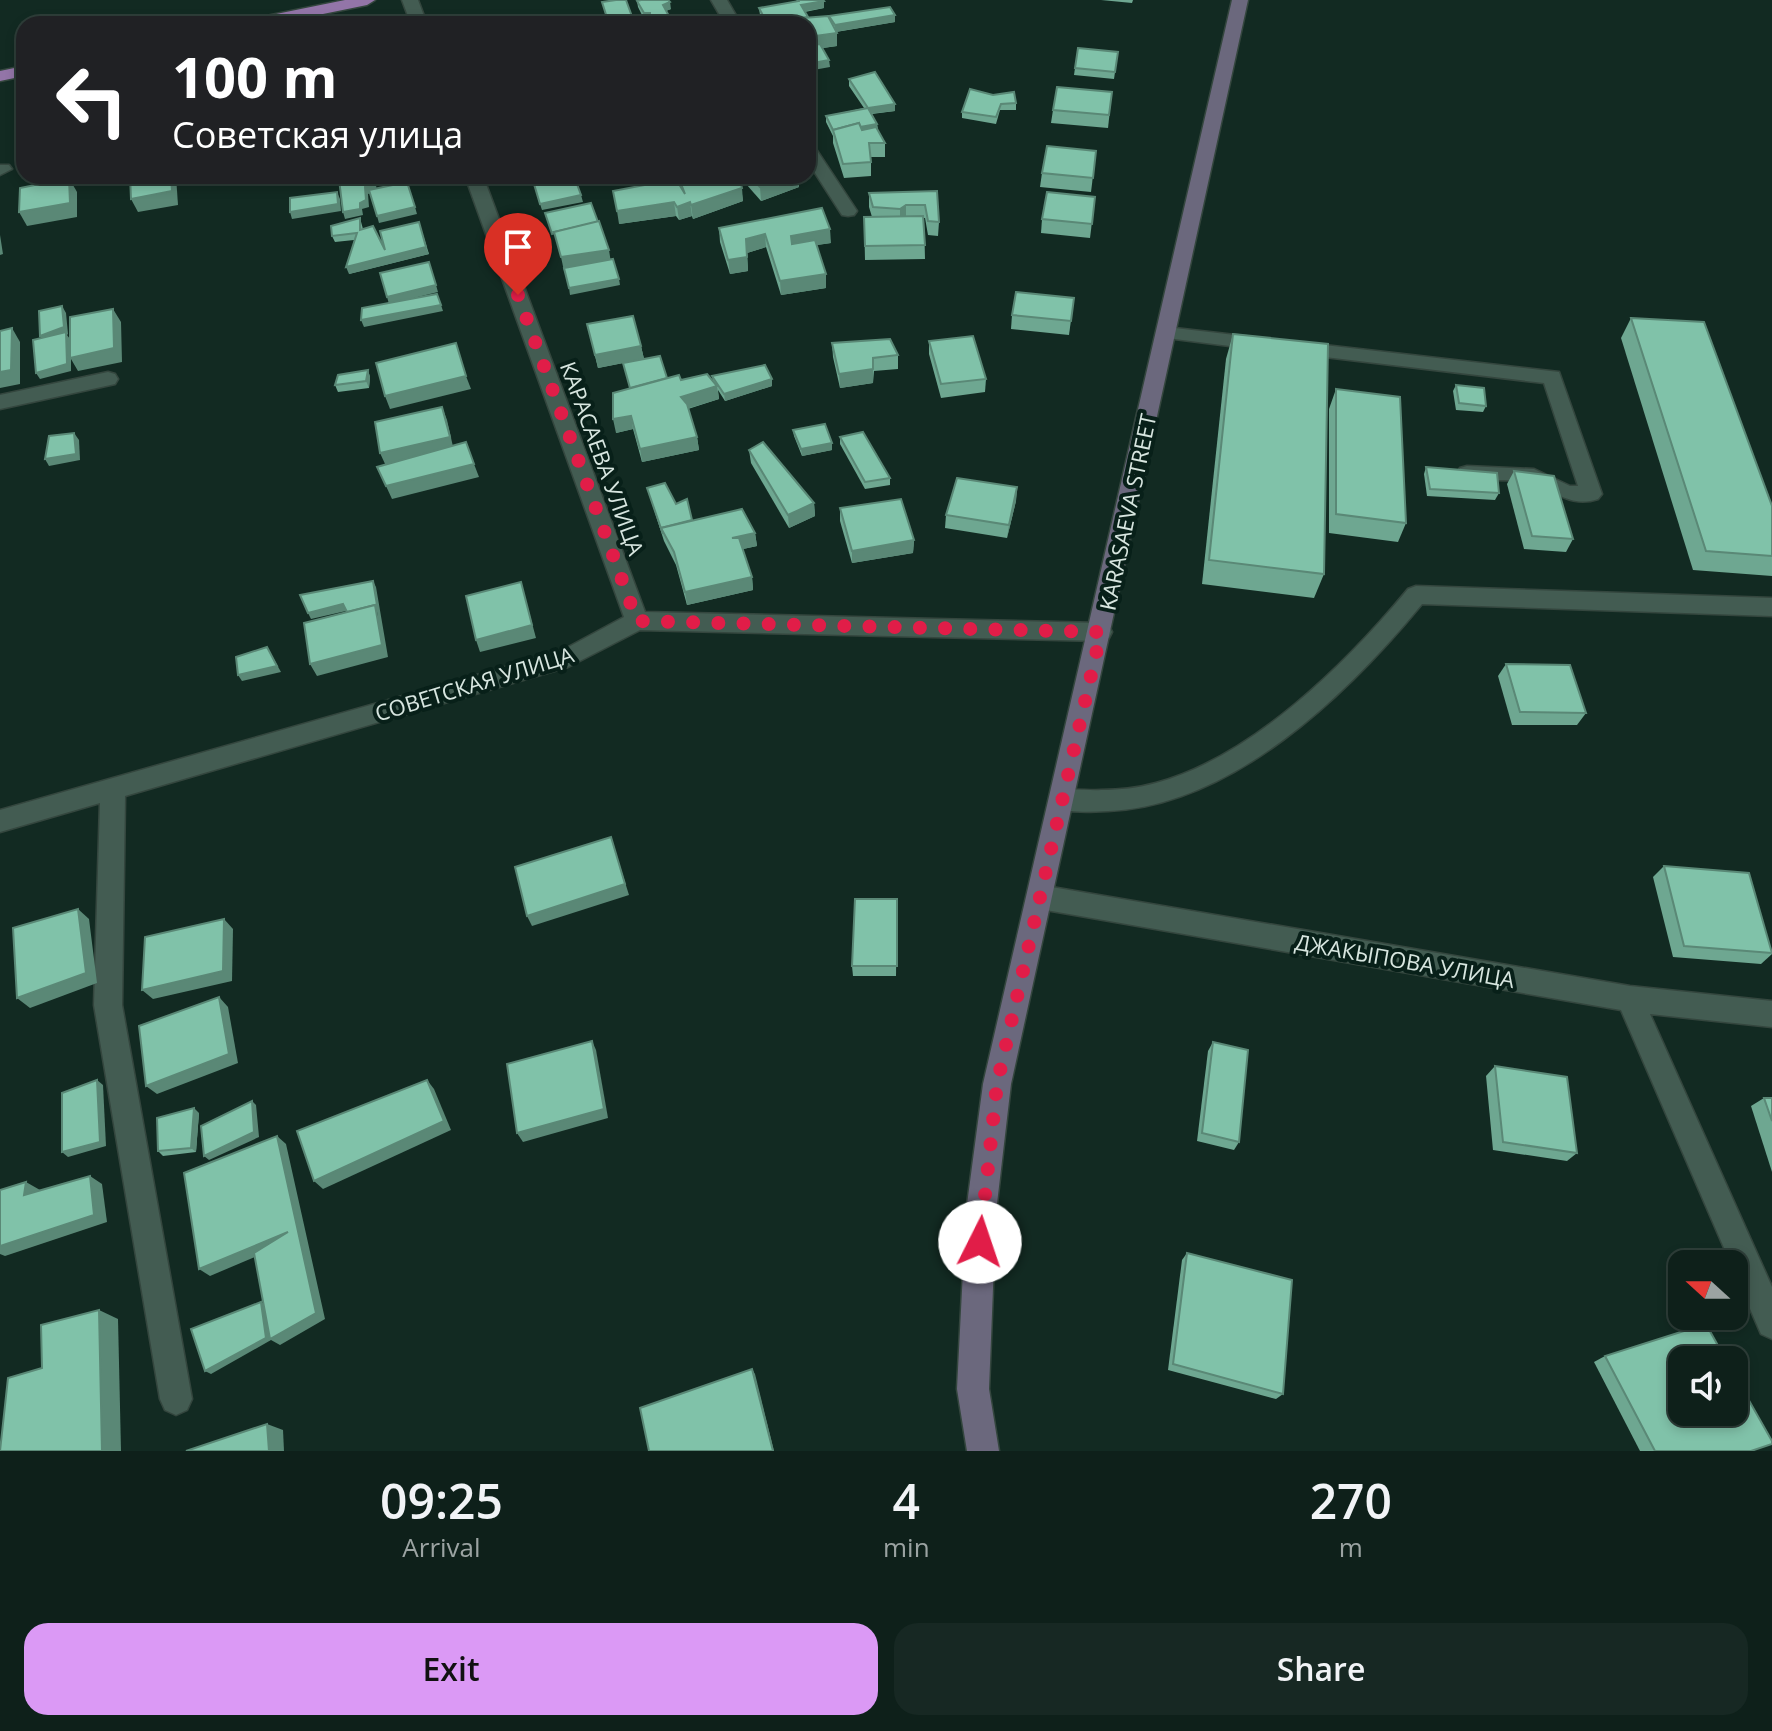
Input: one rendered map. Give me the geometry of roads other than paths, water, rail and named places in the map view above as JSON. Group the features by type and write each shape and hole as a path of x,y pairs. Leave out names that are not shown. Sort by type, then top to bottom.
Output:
{"main road":[{"path":"290,16 367,0"},
{"name":"KARASAEVA STREET","path":"983,1451 973,1389 981,1212 997,1084 1101,632 1240,0"}],"street":[{"path":"816,161 848,211"},
{"name":"КАРАСАЕВА УЛИЦА","path":"477,184 637,621"},
{"path":"1166,333 1552,377 1591,494 1567,493 1534,476 1451,472"},
{"path":"0,402 108,379"},
{"path":"1062,800 1114,802 1166,791 1237,760 1297,713 1385,635 1416,595 1772,607"},
{"name":"СОВЕТСКАЯ УЛИЦА","path":"0,821 568,658 637,621 1101,632"},
{"path":"113,788 108,1005 176,1399"},
{"name":"ДЖАКЫПОВА УЛИЦА","path":"1040,897 1630,999 1772,1014"},
{"path":"1630,999 1772,1323"}]}
